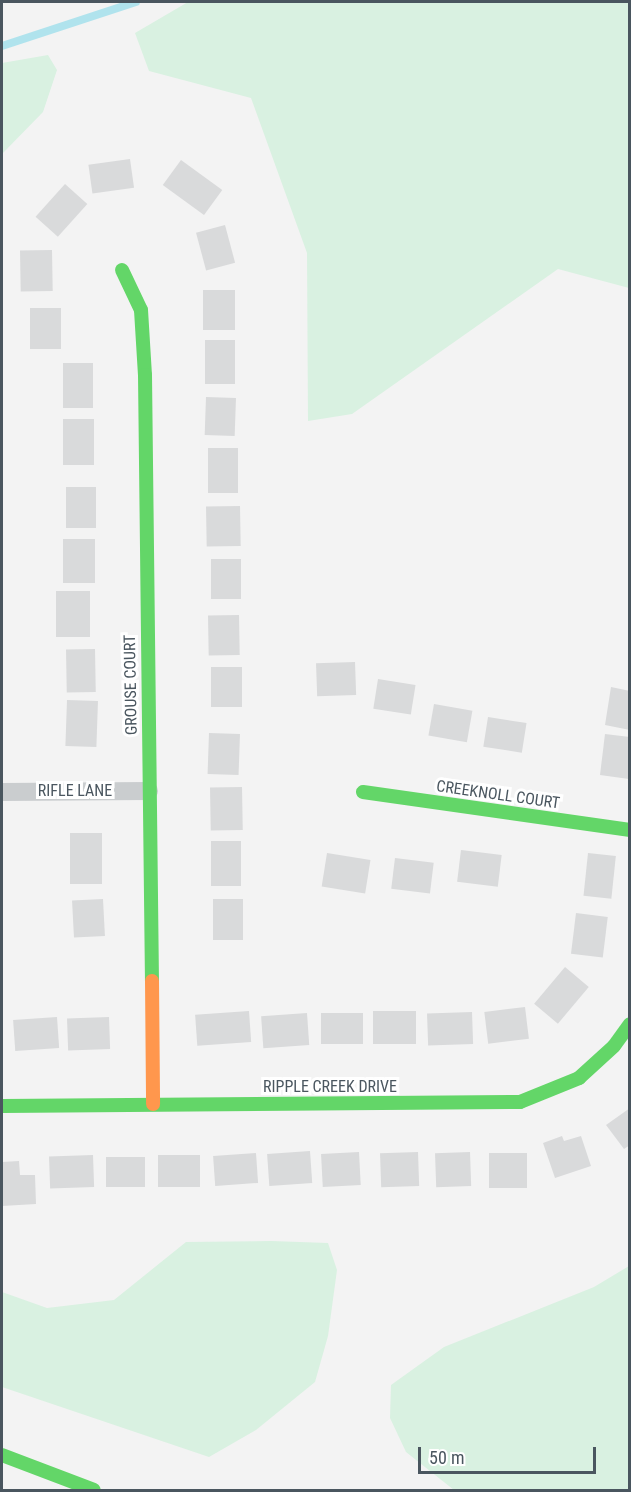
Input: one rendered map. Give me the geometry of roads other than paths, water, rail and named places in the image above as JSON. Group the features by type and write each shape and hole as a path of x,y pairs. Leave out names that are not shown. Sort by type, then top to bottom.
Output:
{"street":[{"name":"GROUSE COURT","path":"122,270 141,310 153,1104"},
{"name":"RIFLE LANE","path":"2,792 149,791"},
{"name":"CREEKNOLL COURT","path":"363,792 630,830"},
{"name":"RIPPLE CREEK DRIVE","path":"2,1106 520,1102 579,1078 614,1046 630,1024"},
{"path":"2,1455 57,1473 94,1491"}],"waterway":[{"path":"2,46 136,2"}]}
